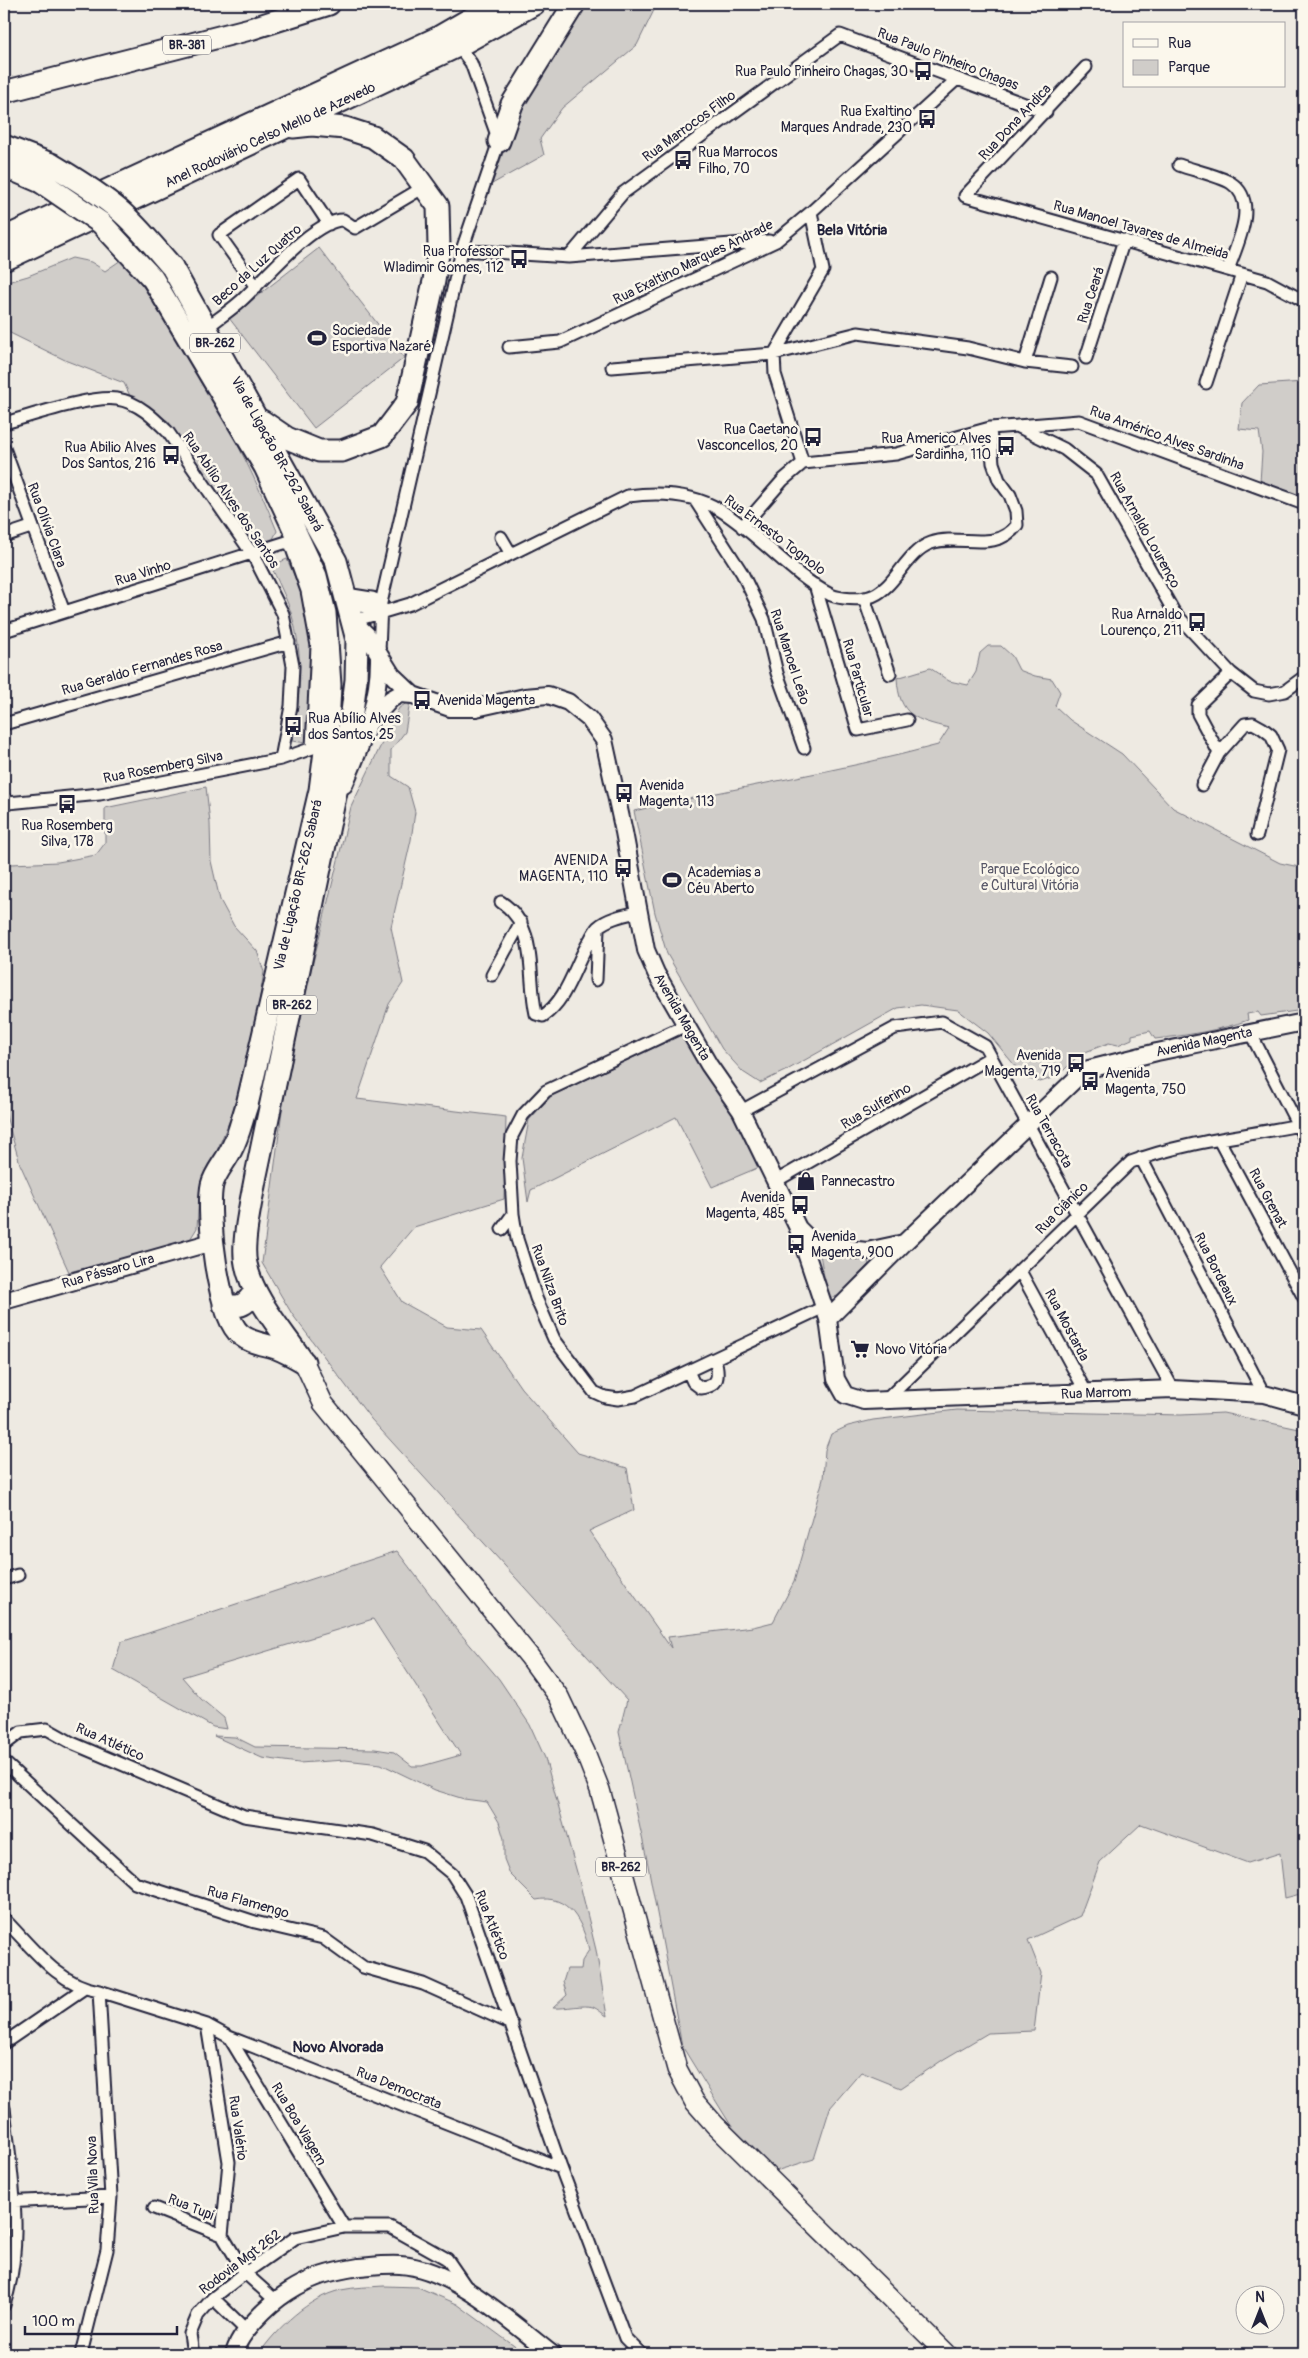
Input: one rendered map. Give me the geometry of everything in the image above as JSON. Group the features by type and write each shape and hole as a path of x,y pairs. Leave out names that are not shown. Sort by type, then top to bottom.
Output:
{"highway":[{"name":"BR-381","path":"4,92 250,29 329,4"},
{"path":"4,238 385,63 437,38 496,4"},
{"name":"Anel Rodoviário Celso Mello de Azevedo","path":"4,260 458,46 534,4"},
{"path":"499,141 512,104 574,4"},
{"path":"259,419 287,438 319,450 342,451 382,436 407,403 434,282 439,247 438,206 404,159 373,136 346,128 312,125 283,128"},
{"name":"Via de Ligação BR-262 Sabará","path":"4,146 46,173 101,223 153,280 264,467 316,576 325,613 330,672 322,739 320,790 247,1105 233,1147 212,1184 212,1242 224,1305"},
{"name":"Via de Ligação BR-262 Sabará","path":"4,166 46,173 83,183 119,210 172,268 259,419 336,561 353,621 357,640 356,680 351,720 256,1176 246,1242 245,1262 256,1291"},
{"path":"347,599 379,602"},
{"path":"322,739 339,671 340,629 353,621"},
{"path":"224,1305 238,1308 248,1304 256,1291"},
{"name":"BR-262","path":"256,1291 304,1362"},
{"name":"BR-262","path":"224,1305 232,1325 240,1335 252,1342 278,1349 304,1362"}],"main road":[{"name":"BR-262","path":"304,1362 323,1402 529,1656 559,1697 585,1752 600,1790 677,2069 694,2101 715,2125 947,2354"}],"street":[{"name":"Rua Paulo Pinheiro Chagas","path":"840,35 1046,112"},
{"name":"Rua Marrocos Filho","path":"569,257 623,193 840,35"},
{"path":"370,722 380,673 379,602 462,250 499,141 471,63 458,46"},
{"name":"Rua Dona Andica","path":"965,196 1046,112 1086,67"},
{"name":"Rua Exaltino Marques Andrade","path":"509,347 560,342 776,241 811,212 957,79"},
{"path":"1179,165 1231,183 1241,194 1246,210 1244,224 1228,270"},
{"path":"256,286 219,235 299,178 329,224 343,220 355,228 424,187"},
{"name":"Rua Manoel Tavares de Almeida","path":"965,196 1268,281 1304,301"},
{"path":"803,463 775,374 774,354 823,270 811,212"},
{"name":"Beco da Luz Quatro","path":"206,328 256,286 295,247 329,224"},
{"name":"Rua Ceará","path":"1086,358 1124,240"},
{"path":"462,250 569,257 776,241"},
{"path":"1206,383 1242,274"},
{"path":"1026,362 1051,277"},
{"path":"612,367 774,354 858,333 968,348 1026,362 1072,367"},
{"name":"Rua Abílio Alves dos Santos","path":"4,423 96,400 117,399 134,404 152,416 168,432 253,555 283,614 290,642 293,666 291,706 281,759"},
{"name":"Rua Américo Alves Sardinha","path":"1016,426 1079,421 1304,504"},
{"path":"742,527 783,480 803,463 896,454 990,428 1016,426"},
{"name":"Rua Arnaldo Lourenço","path":"1016,426 1064,449 1096,474 1174,612 1231,673 1254,691 1269,694 1285,691 1304,677"},
{"path":"890,674 864,598 871,597 887,585 914,554 931,543 990,541 1011,533 1017,525 1016,511 1010,495 1000,480 993,463 990,428"},
{"name":"Rua Olívia Clara","path":"4,448 31,527 64,612"},
{"name":"Via de Ligação BR-262 Sabará","path":"264,467 273,500 307,590 317,646 322,739"},
{"name":"Rua Ernesto Tognolo","path":"353,621 379,602 410,604 628,496 654,493 695,500 719,509 815,585 834,596 864,598"},
{"name":"Rua Manoel Leão","path":"695,500 742,573 764,619 777,673 804,748"},
{"path":"4,536 31,527"},
{"path":"501,537 511,554"},
{"name":"Rua Vinho","path":"4,631 253,555 290,541"},
{"name":"Rua Particular","path":"815,585 858,730 907,720"},
{"name":"Avenida Magenta","path":"353,621 366,635 392,675 413,695 450,708 476,708 525,697 548,695 568,702 589,719 604,740 624,832 646,950 656,972 709,1065 741,1111 798,1228 810,1240 839,1248 867,1250 904,1243"},
{"name":"Rua Geraldo Fernandes Rosa","path":"4,724 290,642"},
{"path":"1219,753 1198,714 1198,705 1231,673"},
{"path":"370,722 392,699 400,694 413,695"},
{"name":"Via de Ligação BR-262 Sabará","path":"335,804 370,722"},
{"path":"1202,785 1219,753 1245,724 1253,723 1271,735 1278,750 1257,835"},
{"name":"Rua Rosemberg Silva","path":"4,798 8,803 100,794 281,759 322,739"},
{"path":"501,902 513,910 521,922 532,965 532,997 536,1014 543,1016 554,1008 565,991 583,951 598,927 611,919 638,912"},
{"path":"492,975 521,922"},
{"path":"596,980 598,927"},
{"name":"Rua Terracota","path":"741,1111 895,1028 942,1022 985,1046 1174,1389"},
{"name":"Avenida Magenta","path":"826,1313 880,1267 1086,1070 1156,1052 1304,1022"},
{"name":"Rua Nilza Brito","path":"686,1025 546,1091 523,1115 512,1136 510,1161 513,1214 517,1239 536,1298 554,1340 594,1392 605,1397 618,1399 635,1396 715,1359 826,1313"},
{"path":"1250,1032 1301,1124 1304,1138"},
{"name":"Rua Sulferino","path":"776,1181 992,1057"},
{"name":"Rua Ciânico","path":"887,1399 1131,1162 1219,1140 1301,1124"},
{"name":"Rua Grenat","path":"1219,1140 1304,1298"},
{"name":"Rua Bordeaux","path":"1141,1158 1264,1394"},
{"path":"502,1229 513,1214"},
{"name":"Rua Marrom","path":"798,1228 826,1313 836,1379 845,1395 864,1401 1087,1394 1174,1389 1264,1394 1304,1404"},
{"name":"Rua Pássaro Lira","path":"4,1301 212,1242"},
{"path":"874,1249 880,1254 880,1267"},
{"name":"Rua Mostarda","path":"1020,1271 1087,1394"},
{"path":"688,1371 693,1382 701,1388 711,1386 716,1382 718,1369 715,1359"},
{"path":"4,1579 18,1575"},
{"name":"Rua Atlético","path":"4,1745 21,1732 46,1728 72,1742 244,1816 373,1835 424,1851 452,1874 466,1896 561,2168 626,2338 641,2354"},
{"name":"Rua Flamengo","path":"4,1762 135,1882 255,1922 323,1938 363,1967 423,1984 512,2024"},
{"path":"4,1919 62,1978 83,1989 4,2043"},
{"name":"Rua Democrata","path":"83,1989 99,1991 207,2025 229,2037 561,2168"},
{"name":"Rua Vila Nova","path":"81,2354 107,2250 111,2197 99,1991"},
{"name":"Rua Valério","path":"207,2025 229,2162 222,2235"},
{"name":"Rua Boa Viagem","path":"229,2037 344,2227"},
{"path":"4,2108 9,2202 15,2241 10,2286 4,2305"},
{"path":"9,2202 111,2197"},
{"name":"Rua Tupi","path":"154,2208 222,2235 245,2273 275,2300"},
{"name":"Rodovia Mgt 262","path":"193,2354 190,2334 198,2315 212,2298 295,2238 344,2227 390,2227 447,2259 468,2290"},
{"path":"234,2354 247,2331 275,2300 310,2278 338,2270 367,2266 401,2265 428,2271 468,2290 552,2354"},
{"path":"212,2298 247,2331"}],"green space":[{"path":"587,4 657,4 637,45 562,108 540,139 544,155 492,184 518,110"},
{"name":"Sociedade Esportiva Nazaré","path":"319,248 404,358 314,428 229,318"},
{"path":"72,258 91,262 105,271 124,258 208,390 245,459 277,531 270,545 255,545 168,421 131,398 124,383 67,361 4,330 4,283 28,276"},
{"path":"1304,382 1304,498 1260,482 1262,452 1259,431 1239,429 1242,403 1259,385"},
{"path":"287,559 302,594 313,647 307,743 292,741 298,707 300,672 297,638 288,604 271,566"},
{"name":"Parque Ecológico e Cultural Vitória","path":"988,646 1001,646 1012,656 1019,670 1035,676 1052,679 1060,692 1055,706 1070,720 1122,754 1173,808 1280,863 1304,868 1304,1010 1261,1016 1258,1012 1247,1014 1248,1020 1238,1024 1178,1036 1155,1039 1150,1031 1132,1035 1132,1039 1118,1045 1109,1043 1080,1054 1058,1076 1040,1082 1025,1078 988,1033 958,1010 921,1005 898,1008 760,1083 743,1072 722,1049 667,954 655,913 634,811 900,755 938,745 949,728 927,722 911,714 901,701 897,678 930,668 949,681 968,685 976,672 980,653"},
{"path":"410,701 405,732 391,750 391,776 408,787 415,812 411,840 391,927 403,983 389,1004 357,1099 506,1117 504,1199 414,1227 380,1267 402,1302 447,1327 481,1330 521,1388 578,1453 627,1468 634,1510 589,1531 671,1648 668,1637 753,1627 773,1622 794,1582 823,1479 825,1450 831,1434 848,1426 873,1420 957,1410 1181,1415 1223,1413 1304,1430 1304,1893 1285,1898 1280,1853 1248,1863 1141,1824 1100,1862 1080,1916 1028,1940 1041,1973 1034,2031 988,2033 944,2059 901,2088 861,2072 830,2108 814,2159 766,2174 735,2132 682,2046 647,1860 619,1732 627,1700 371,1419 292,1314 262,1263 283,1103 308,983 351,807 399,708"},
{"path":"206,787 210,823 211,861 220,900 234,926 257,951 264,972 253,1038 231,1117 199,1194 197,1228 189,1241 69,1272 20,1164 4,1109 4,853 7,854 11,864 58,862 96,855 105,843 105,808"},
{"path":"688,1032 737,1113 762,1166 712,1187 676,1117 531,1190 528,1202 522,1158 529,1120 551,1096"},
{"path":"819,1249 867,1258 869,1264 838,1296 828,1298"},
{"path":"397,1551 454,1626 499,1679 530,1725 545,1758 578,1876 596,1950 607,2016 589,2006 553,2008 567,1995 563,1982 567,1969 581,1969 582,1961 589,1950 583,1930 573,1912 566,1906 548,1899 536,1900 510,1874 504,1859 504,1839 499,1822 487,1802 464,1799 435,1790 381,1764 345,1760 299,1763 262,1758 214,1736 235,1737 255,1747 375,1749 394,1752 412,1766 422,1766 461,1755 373,1619 182,1677 201,1699 224,1718 227,1729 213,1727 113,1670 121,1642"},
{"path":"384,2286 418,2287 457,2304 525,2354 259,2354 284,2324 317,2299 341,2290"}],"place":[{"name":"Rua Paulo Pinheiro Chagas, 30","path":"923,71"},
{"name":"Rua Exaltino Marques Andrade, 230","path":"927,119"},
{"name":"Rua Marrocos Filho, 70","path":"683,160"},
{"name":"Rua Professor Wladimir Gomes, 112","path":"519,259"},
{"name":"Sociedade Esportiva Nazaré","path":"317,338"},
{"name":"Rua Caetano Vasconcellos, 20","path":"813,437"},
{"name":"Rua Americo Alves Sardinha, 110","path":"1006,446"},
{"name":"Rua Abilio Alves Dos Santos, 216","path":"171,455"},
{"name":"Rua Arnaldo Lourenço, 211","path":"1197,622"},
{"name":"Avenida Magenta","path":"422,700"},
{"name":"Rua Abílio Alves dos Santos, 25","path":"293,726"},
{"name":"Avenida Magenta, 113","path":"624,793"},
{"name":"Rua Rosemberg Silva, 178","path":"67,804"},
{"name":"AVENIDA MAGENTA, 110","path":"623,868"},
{"name":"Academias a Céu Aberto","path":"672,880"},
{"name":"Avenida Magenta, 719","path":"1076,1063"},
{"name":"Avenida Magenta, 750","path":"1090,1081"},
{"name":"Pannecastro","path":"806,1181"},
{"name":"Avenida Magenta, 485","path":"800,1205"},
{"name":"Avenida Magenta, 900","path":"796,1244"},
{"name":"Novo Vitória","path":"860,1349"}],"district":[{"name":"Bela Vitória","path":"852,230"},
{"name":"Novo Alvorada","path":"338,2047"}]}
